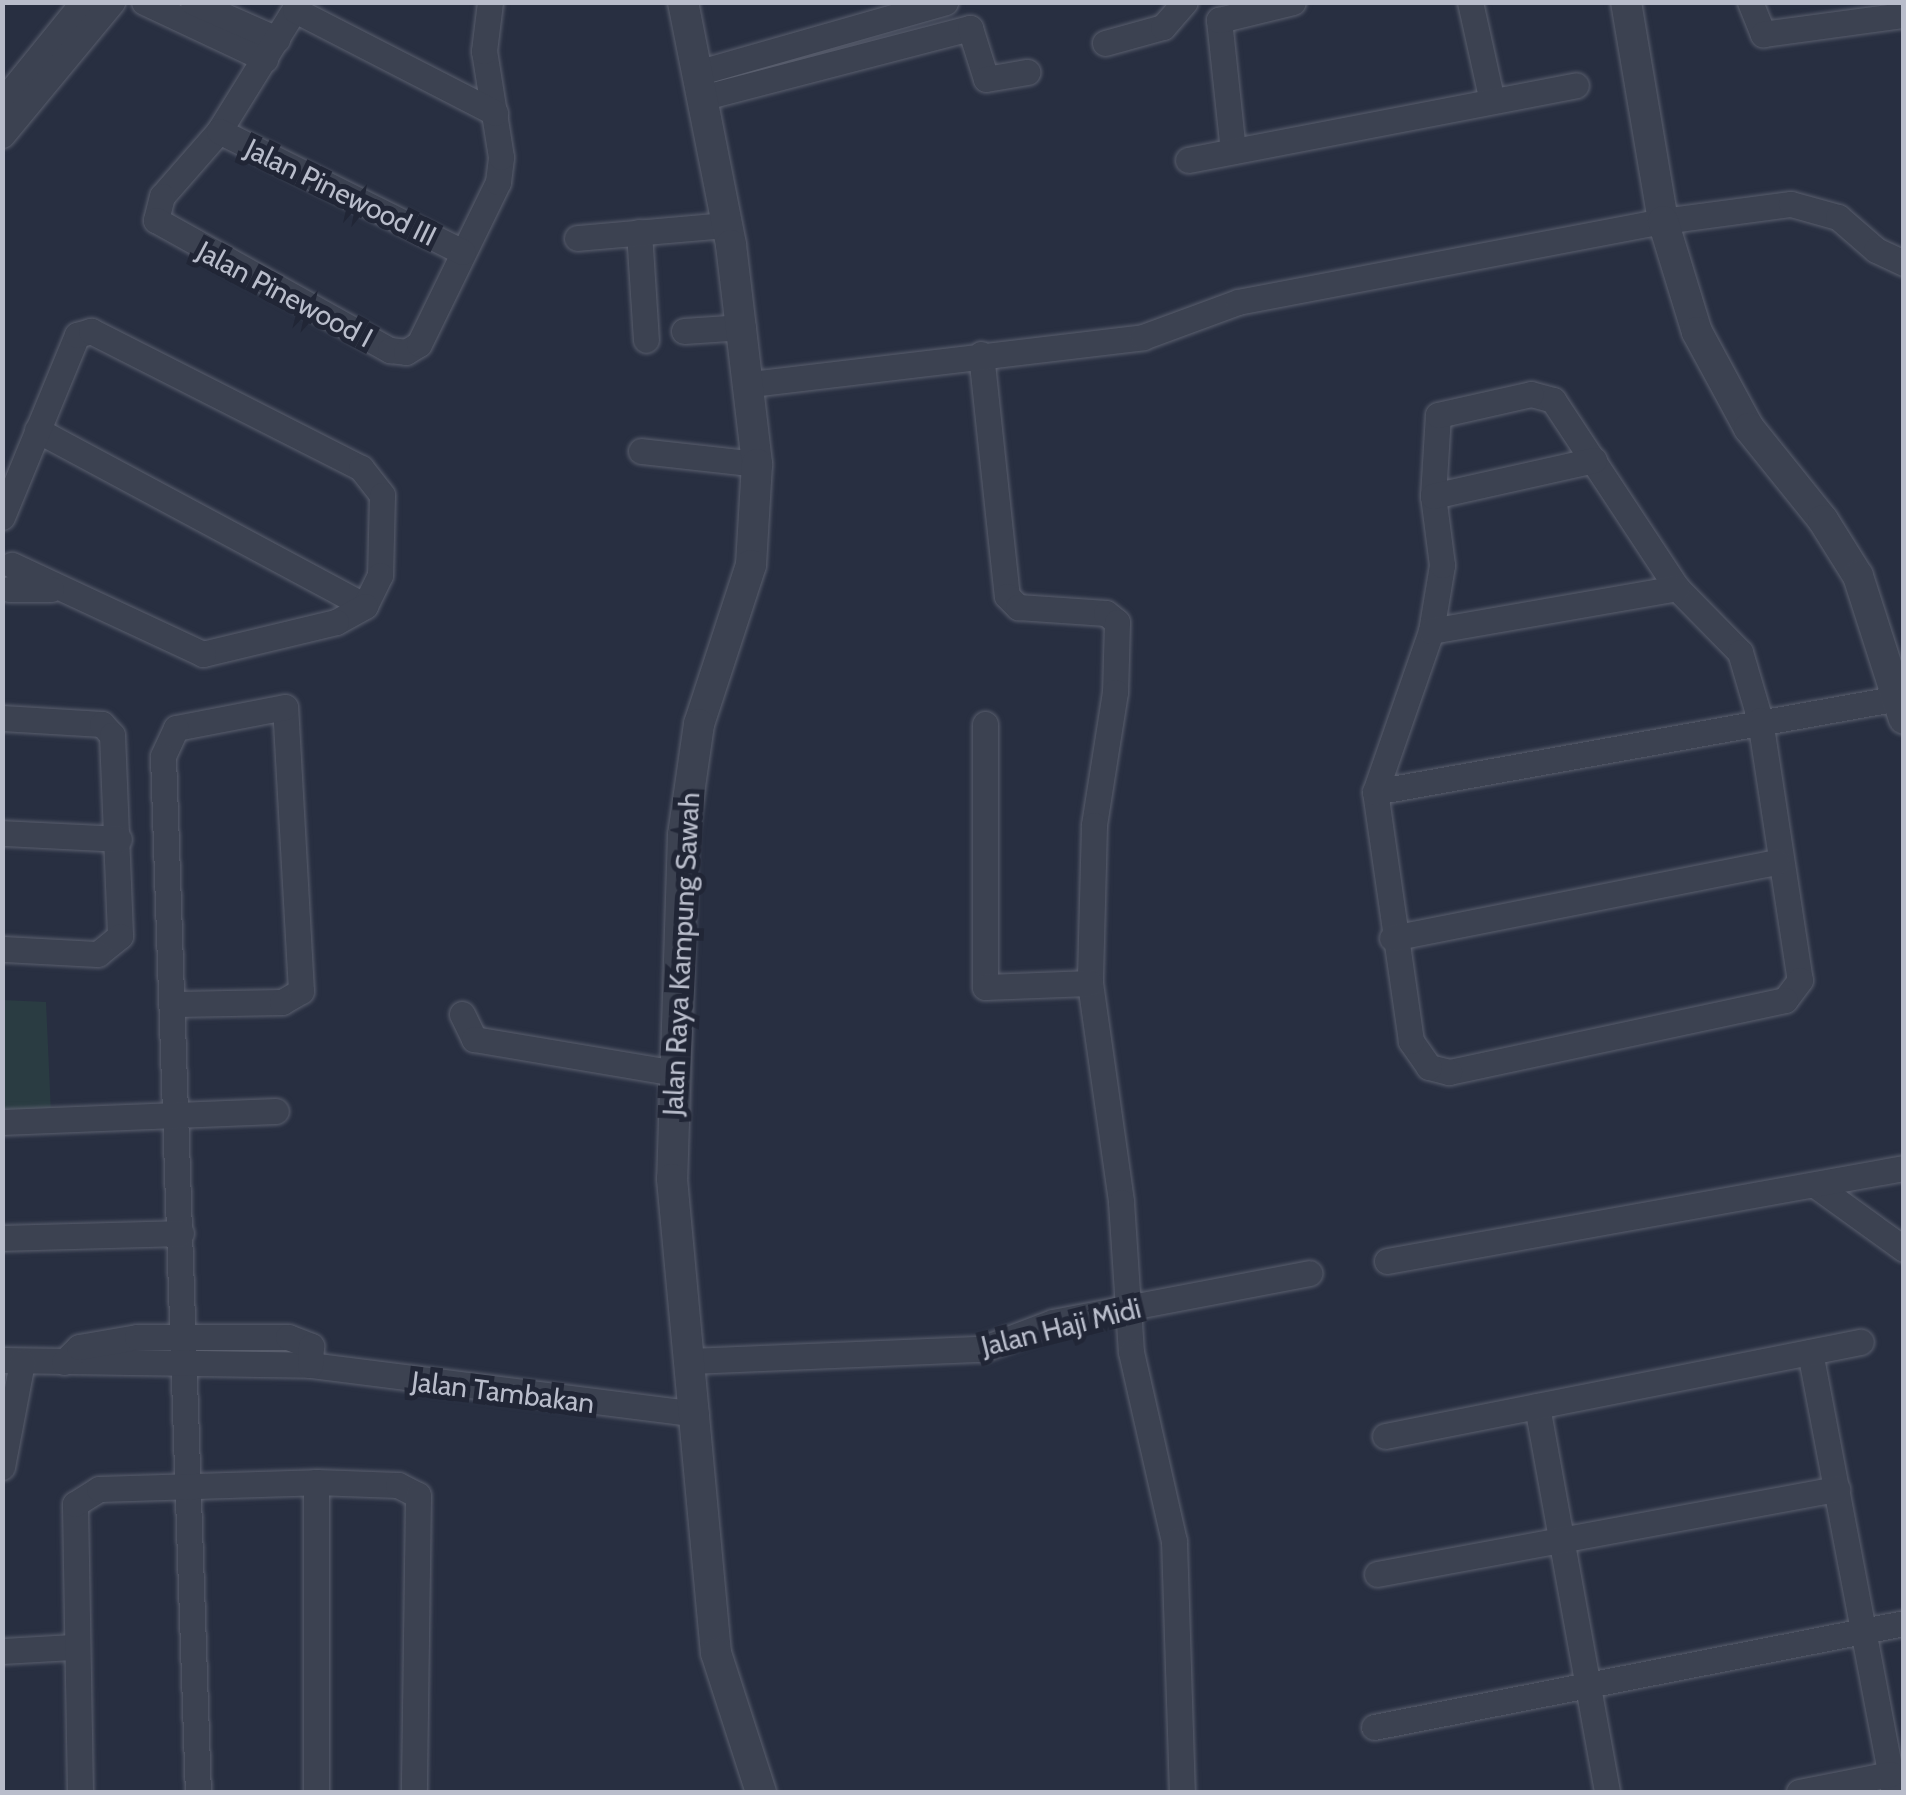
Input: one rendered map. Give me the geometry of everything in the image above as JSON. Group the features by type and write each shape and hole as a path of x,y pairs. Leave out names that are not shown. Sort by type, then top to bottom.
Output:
{"street":[{"path":"2,102 83,2"},
{"path":"2,136 112,2"},
{"path":"144,2 271,49"},
{"path":"193,2 271,49"},
{"path":"463,252 498,182 495,114 484,51 490,2"},
{"name":"Jalan Raya Kampung Sawah","path":"683,2 703,84 728,225 751,384 756,464 751,565 712,680 690,774 680,873 673,1214 696,1414 716,1653 761,1792"},
{"path":"703,84 945,2"},
{"path":"1105,43 1164,27 1184,2"},
{"path":"1233,151 1220,20 1293,2"},
{"path":"1470,2 1492,101"},
{"path":"1374,792 1760,720 1902,705 1858,576 1824,520 1749,428 1697,332 1664,221 1626,2"},
{"path":"1750,2 1756,30 1763,34 1856,11 1904,15"},
{"path":"220,131 297,6 495,114"},
{"path":"703,84 970,28 986,79 1027,72"},
{"path":"1188,160 1576,85"},
{"name":"Jalan Pinewood I","path":"220,131 162,196 154,212 165,231 390,350 406,352 419,344 463,252"},
{"name":"Jalan Pinewood III","path":"220,131 463,252"},
{"path":"751,384 1143,337 1238,302 1664,221 1791,204 1838,217 1876,250 1904,263"},
{"path":"577,238 728,225"},
{"path":"639,232 646,340"},
{"path":"684,331 744,327"},
{"path":"2,516 77,336 91,331 361,468 382,496 384,538 380,574 364,606 336,622 204,654 62,590 6,575"},
{"path":"981,354 1007,596 1018,607 1106,613 1117,622 1115,692 1094,825 1090,983 1121,1202 1126,1309 1174,1542 1182,1792"},
{"path":"1543,396 1553,400 1594,460 1677,588 1740,652 1760,720 1778,862 1800,980 1785,1000 1449,1072 1418,1057 1392,938 1374,792 1430,630 1442,565 1433,496 1438,415 1448,408 1543,396"},
{"path":"37,430 364,606"},
{"path":"641,451 756,464"},
{"path":"1433,496 1594,460"},
{"path":"1430,630 1677,588"},
{"path":"176,1004 282,1002 301,991 285,707 176,728 165,740 198,1792"},
{"path":"2,718 108,729 118,839 120,936 98,954 2,949"},
{"path":"986,724 985,987 1090,983"},
{"path":"2,833 118,839"},
{"path":"1392,938 1778,862"},
{"path":"462,1014 474,1040 676,1073"},
{"path":"2,1122 276,1111"},
{"path":"1387,1261 1818,1187 1904,1168"},
{"path":"1818,1187 1904,1249"},
{"path":"2,1238 182,1233"},
{"name":"Jalan Haji Midi","path":"690,1361 982,1348 1053,1322 1309,1273"},
{"name":"Jalan Tambakan","path":"12,1360 64,1362 95,1343 186,1350 302,1339 310,1346 310,1365 696,1414"},
{"path":"1384,1436 1861,1342"},
{"path":"1800,1792 1892,1783 1810,1352"},
{"path":"2,1467 12,1360"},
{"path":"1537,1406 1558,1541 1607,1792"},
{"path":"316,1482 316,1792"},
{"path":"80,1792 73,1647 76,1504 99,1490 316,1482 398,1485 418,1495 414,1792"},
{"path":"1377,1574 1837,1489"},
{"path":"1374,1727 1904,1623"},
{"path":"2,1651 73,1647"}],"shaded area":[{"path":"3,1000 46,1002 51,1113 3,1114"}]}
